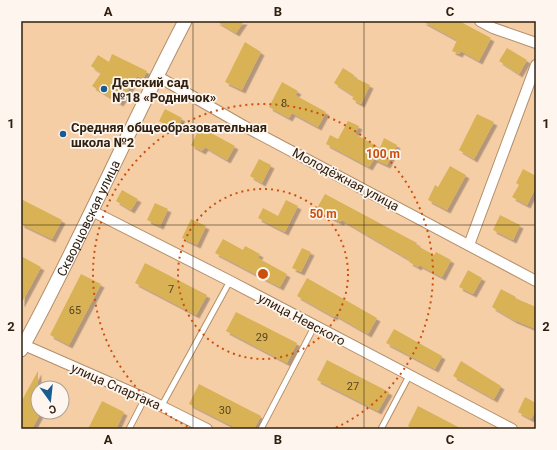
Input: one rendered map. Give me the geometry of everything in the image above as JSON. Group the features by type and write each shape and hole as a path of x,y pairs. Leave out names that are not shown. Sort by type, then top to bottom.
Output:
{"street":[{"name":"Скворцовская улица","path":"22,348 92,211 185,21"},
{"path":"480,21 493,28 536,43"},
{"path":"469,245 536,65"},
{"name":"Молодёжная улица","path":"157,76 244,126 536,281"},
{"name":"улица Невского","path":"92,211 315,325 409,376 512,429"},
{"name":"улица Спартака","path":"22,348 145,398 207,429"}],"lane":[{"path":"161,407 230,281"},
{"path":"261,429 315,325"},
{"path":"381,429 409,376"},
{"path":"129,429 145,398"}],"building":[{"path":"216,21 244,21 236,33"},
{"path":"422,21 459,21 491,38 479,61 461,51 459,54 452,51 457,40"},
{"path":"245,42 261,52 242,90 225,82"},
{"path":"507,48 527,60 519,74 499,61"},
{"path":"112,54 147,71 143,79 137,76 120,103 92,86 101,73 91,66 98,55 109,62"},
{"path":"343,68 354,75 353,77 370,85 361,104 352,99 354,96 334,83"},
{"path":"282,82 298,91 295,95 326,112 318,127 292,113 289,118 269,107"},
{"path":"165,109 182,118 176,130 159,121"},
{"path":"477,114 494,122 474,159 459,150"},
{"path":"348,121 359,126 355,134 380,148 384,138 397,145 387,165 374,159 369,167 326,144 330,135 338,139"},
{"path":"200,127 235,146 227,160 205,147 202,151 191,145"},
{"path":"259,159 271,165 262,183 250,176"},
{"path":"450,166 466,175 447,210 428,200 435,185 438,187"},
{"path":"523,169 536,176 536,187 527,205 512,197 519,185 516,183"},
{"path":"122,190 138,199 131,210 116,201"},
{"path":"325,194 417,243 416,245 434,255 436,252 451,260 442,277 419,265 418,267 409,262 410,260 342,220 340,222 316,210"},
{"path":"21,199 62,220 52,239 21,224"},
{"path":"286,200 298,206 285,232 258,218 263,208 278,216"},
{"path":"155,203 168,209 160,226 147,220"},
{"path":"500,215 520,225 513,240 493,230"},
{"path":"191,219 206,226 197,245 182,238"},
{"path":"223,239 243,250 245,246 260,254 258,258 287,274 280,287 215,253"},
{"path":"302,248 311,252 301,272 292,268"},
{"path":"21,256 41,267 21,304"},
{"path":"145,263 207,295 196,315 135,283"},
{"path":"468,270 482,278 473,294 459,287"},
{"path":"81,274 101,284 69,345 50,335"},
{"path":"307,278 377,318 368,334 297,296"},
{"path":"501,289 516,297 515,298 536,307 536,329 514,320 492,307"},
{"path":"236,312 297,343 287,363 226,331"},
{"path":"394,329 442,356 435,369 386,343"},
{"path":"327,360 389,392 378,411 317,380"},
{"path":"461,361 501,386 494,399 453,376"},
{"path":"38,371 38,380 33,380"},
{"path":"199,384 261,416 254,429 238,429 189,404"},
{"path":"30,386 30,420 37,420 32,429 21,429 21,402"},
{"path":"525,397 536,403 536,410 531,419 518,412"},
{"path":"102,401 124,412 116,429 88,429"},
{"path":"418,406 462,429 413,429 408,426"}],"place":[{"name":"Детский сад №18 «Родничок»","path":"104,89"},
{"name":"Средняя общеобразовательная школа №2","path":"63,134"}]}
